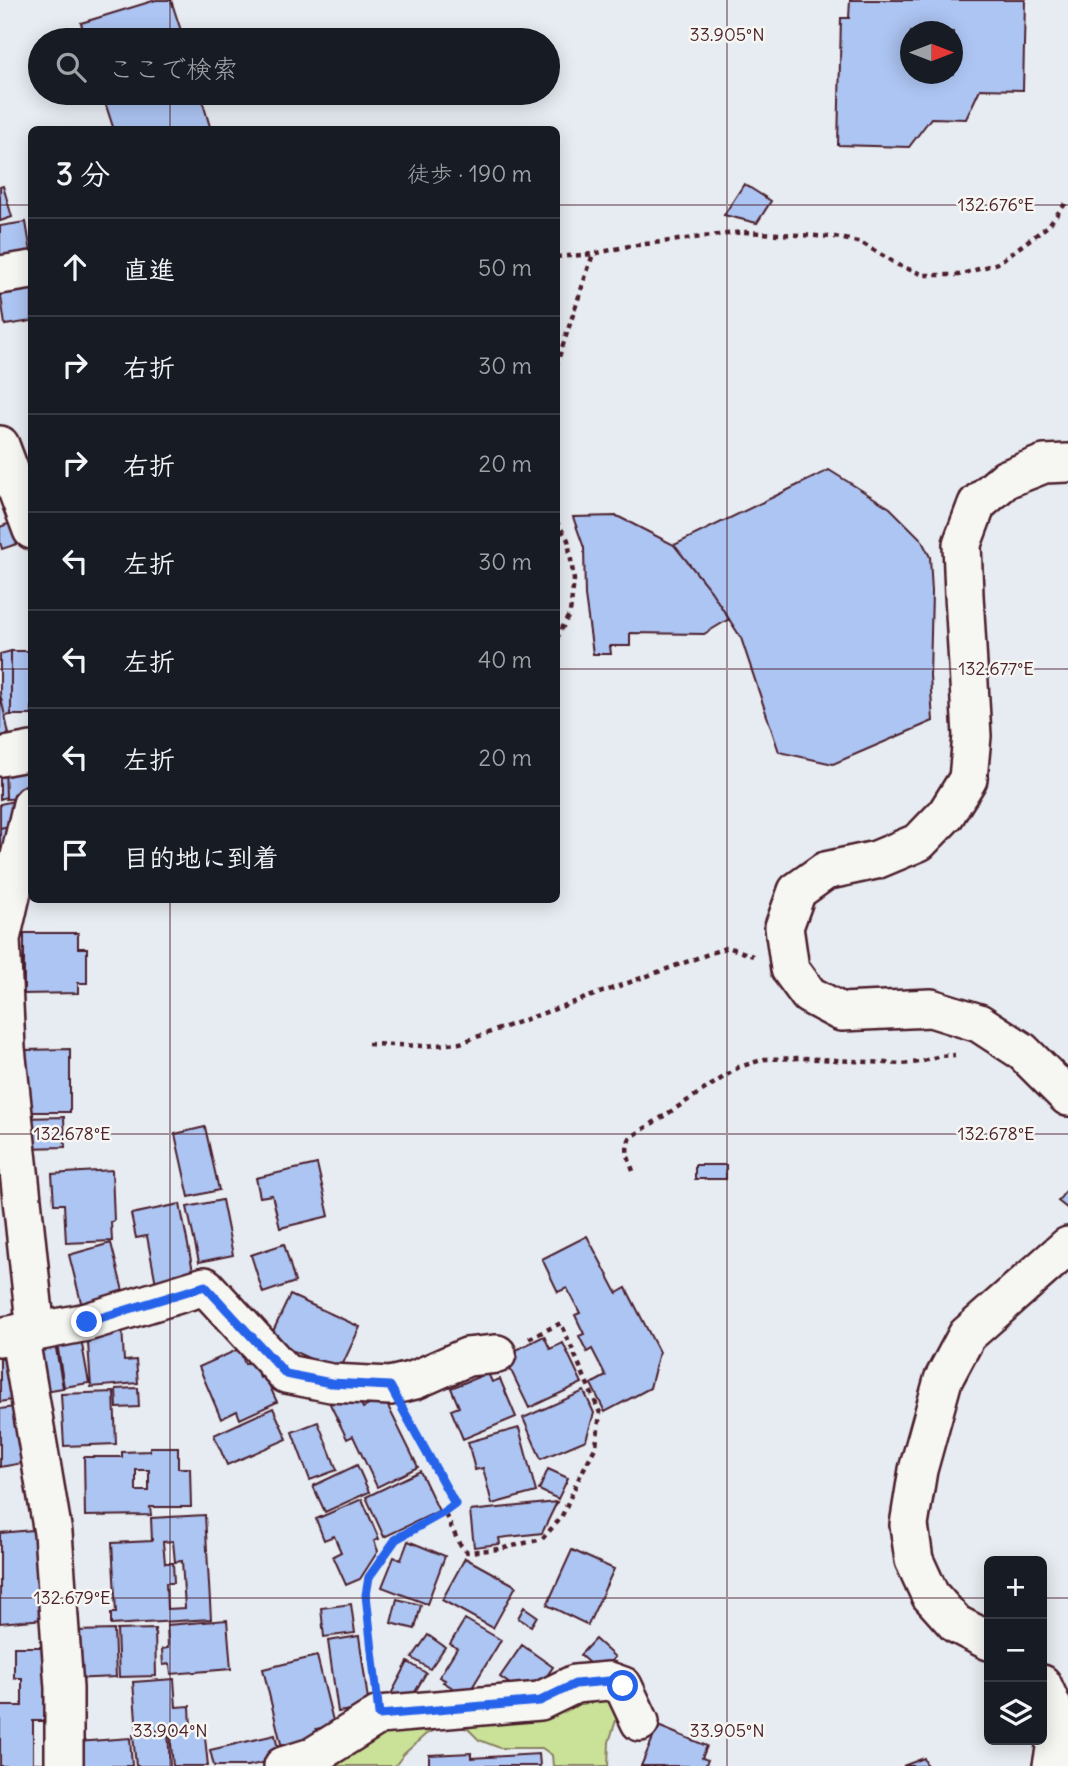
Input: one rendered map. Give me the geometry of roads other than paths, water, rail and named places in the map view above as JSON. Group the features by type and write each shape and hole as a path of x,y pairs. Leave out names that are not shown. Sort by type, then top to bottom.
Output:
{"street":[{"path":"0,275 28,271"},
{"path":"0,445 28,519"},
{"path":"1068,463 1044,464 1006,479 977,504 962,544 972,736 968,779 946,814 919,842 876,860 825,871 797,891 784,927 790,969 809,995 841,1012 931,1008 979,1023 1022,1051 1068,1097"},
{"path":"0,757 28,752"},
{"path":"28,821 1,939 18,1334 52,1533 64,1688 64,1766"},
{"path":"984,1638 956,1624 930,1595 915,1560 909,1525 918,1470 943,1380 967,1335 1068,1246"},
{"path":"18,1334 87,1322 205,1286 286,1374 331,1383 390,1386 415,1380 467,1357 497,1353"},
{"path":"283,1766 312,1757 379,1715 540,1701 575,1684 609,1681 623,1686 640,1722"},
{"path":"1047,1695 1052,1706 1055,1749 1052,1766"}]}
